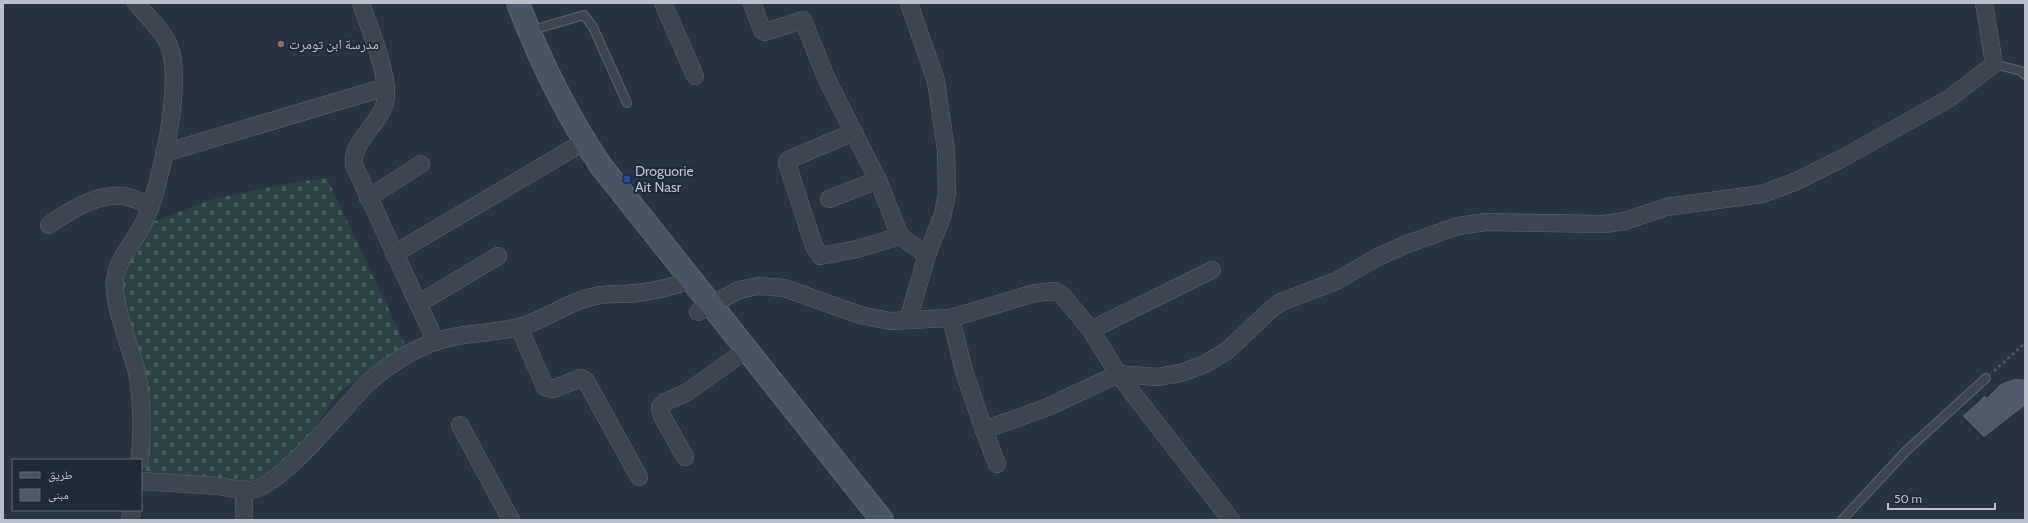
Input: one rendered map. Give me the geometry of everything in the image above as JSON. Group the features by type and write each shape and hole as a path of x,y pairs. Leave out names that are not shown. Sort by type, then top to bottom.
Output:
{"main road":[{"path":"505,3 541,88 575,147 612,200 882,520"},
{"path":"518,3 552,86 582,138 600,166 683,283"},
{"path":"704,309 735,358 864,520"}],"street":[{"path":"136,3 159,28 168,43 172,55 175,76 164,153 151,206 140,231 118,269 115,279 119,309 129,342 140,393 140,459"},
{"path":"361,3 386,87 384,106 359,146 353,160 355,171 436,342"},
{"path":"663,3 695,76"},
{"path":"752,3 762,30 765,32 803,20 827,80 878,180 900,236 927,255"},
{"path":"908,320 927,255 942,214 947,193 946,150 936,81 909,3"},
{"path":"984,430 1048,407 1118,374 1157,377 1181,373 1205,364 1228,350 1270,310 1281,302 1336,281 1359,267 1400,248 1458,226 1486,222 1605,224 1625,221 1666,207 1762,194 1797,181 1841,159 1950,98 1994,64 1984,3"},
{"path":"164,153 386,87"},
{"path":"854,132 788,160 787,163 814,246 821,256 857,249 900,236"},
{"path":"394,254 575,147"},
{"path":"368,198 422,164"},
{"path":"829,199 878,180"},
{"path":"49,225 72,210 92,202 114,196 130,197 151,206"},
{"path":"418,304 498,256"},
{"path":"1091,330 1212,270"},
{"path":"142,481 219,486 244,490 257,488 276,477 328,426 369,382 396,361 414,350 436,342 477,332 519,327 538,320 568,305 596,296 637,293 683,283"},
{"path":"704,309 740,290 758,286 784,288 860,315 890,321 951,318 1035,293 1055,291 1062,295 1091,330 1118,374 1231,520"},
{"path":"951,318 964,371 997,464"},
{"path":"519,327 545,387 553,389 581,378 586,381 639,476"},
{"path":"685,457 662,416 660,407 665,402 686,393 735,358"},
{"path":"460,425 511,520"},
{"path":"244,490 244,520"}],"lane":[{"path":"529,32 584,15 593,26 627,103"},
{"path":"1994,64 2021,71 2025,76"},
{"path":"1842,520 1906,451 1986,378"}],"path":[{"path":"1986,378 2025,343"}],"green space":[{"path":"327,178 409,353 341,390 308,437 269,473 237,487 144,479 147,401 113,279 153,222 213,199 290,183"}],"building":[{"path":"2015,378 2025,379 2025,406 1984,438 1962,416 1985,395 1987,397 2001,383"}],"place":[{"name":"مدرسة ابن تومرت","path":"281,44"},
{"name":"Droguorie Ait Nasr","path":"627,179"}]}
